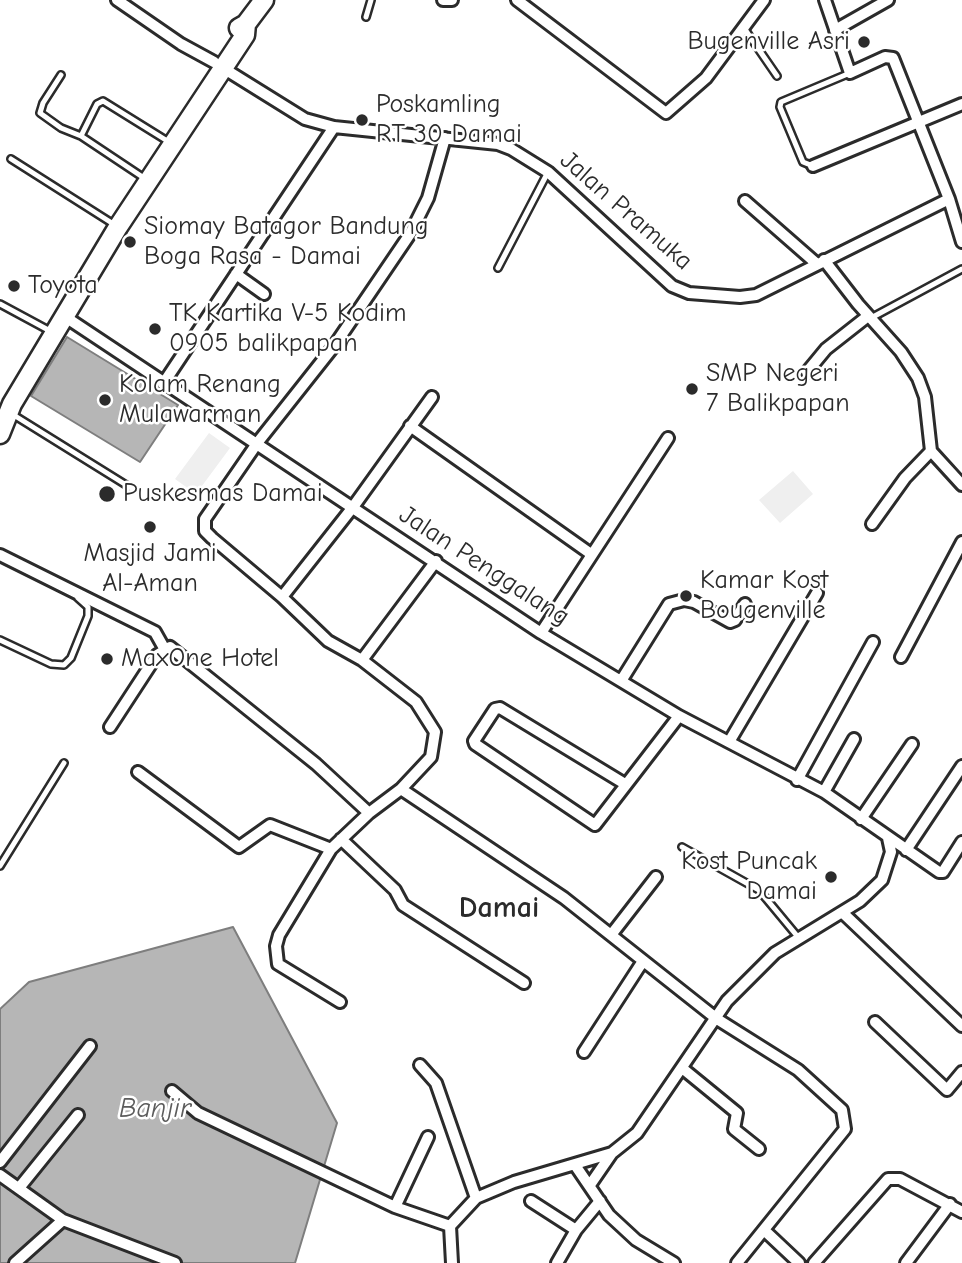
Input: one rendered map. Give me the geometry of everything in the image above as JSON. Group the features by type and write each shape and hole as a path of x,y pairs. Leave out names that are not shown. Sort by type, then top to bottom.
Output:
{"main road":[{"path":"136,197 141,176 168,141 218,65 245,35 246,24 264,0"},
{"path":"0,433 7,410 136,197 149,183 168,141"}],"street":[{"name":"Jalan Pramuka","path":"117,0 181,44 292,113 334,127 498,144 511,149 548,172 673,286 690,293 740,297 756,295 949,199"},
{"path":"443,0 452,0"},
{"path":"517,0 666,113 706,78 764,0"},
{"path":"825,0 850,73 885,57 893,58 949,199 962,242"},
{"path":"835,30 888,0"},
{"path":"813,166 962,104"},
{"path":"163,384 334,127"},
{"path":"340,1002 278,964 276,946 279,935 331,849 369,813 401,789 431,757 435,732 416,702 362,660 328,642 282,597 205,531 205,519 209,509 258,442 334,346 410,234 428,198 445,138"},
{"path":"745,201 821,262 901,352 923,387 931,451 959,483"},
{"path":"236,274 264,294"},
{"name":"Jalan Penggalang","path":"65,316 163,384 258,442 541,633 679,716 824,792 941,873 962,842"},
{"path":"807,372 827,349 869,317"},
{"path":"282,597 354,507 432,397"},
{"path":"410,426 591,554"},
{"path":"541,633 668,438"},
{"path":"872,523 905,478 931,451"},
{"path":"959,483 962,470"},
{"path":"901,657 962,542"},
{"path":"0,557 155,632 164,648"},
{"path":"362,660 436,561"},
{"path":"729,742 817,593"},
{"path":"621,681 669,604 684,600 694,602 730,622 735,620 745,604"},
{"path":"797,780 873,642"},
{"path":"110,727 164,648 170,647 269,725 369,813"},
{"path":"625,784 500,708 495,709 474,741 595,825 679,716"},
{"path":"824,792 854,739"},
{"path":"862,818 912,744"},
{"path":"906,850 962,766"},
{"path":"138,772 239,847 270,825 331,849"},
{"path":"401,789 564,898 717,1019 798,1070 844,1114 845,1129 737,1263"},
{"path":"590,1185 612,1153 637,1133 727,1001 775,953 860,901 882,880 891,852 888,838"},
{"path":"341,839 395,890 403,905 524,983"},
{"path":"611,936 656,877"},
{"path":"842,912 962,1026"},
{"path":"584,1052 643,961"},
{"path":"875,1022 947,1090 962,1072"},
{"path":"0,1162 90,1046"},
{"path":"420,1065 437,1084 476,1198"},
{"path":"682,1068 737,1113 734,1129 759,1149"},
{"path":"172,1091 198,1113 396,1207 450,1226"},
{"path":"19,1188 78,1115"},
{"path":"396,1207 428,1137"},
{"path":"452,1263 450,1226 476,1198 514,1182 612,1153"},
{"path":"575,1165 609,1215 636,1240 674,1263"},
{"path":"0,1175 63,1220 175,1263"},
{"path":"814,1263 888,1179 900,1179 962,1212"},
{"path":"531,1201 576,1230"},
{"path":"557,1263 576,1230 600,1201"},
{"path":"906,1263 950,1204"},
{"path":"15,1263 63,1220"},
{"path":"764,1230 799,1263"}],"lane":[{"path":"366,17 371,0"},
{"path":"744,28 777,76"},
{"path":"813,166 803,162 780,107 781,102 850,73"},
{"path":"61,75 43,103 40,113 61,128 81,136 141,176"},
{"path":"81,136 102,101 168,141"},
{"path":"10,159 118,227"},
{"path":"498,268 548,172"},
{"path":"869,317 962,269"},
{"path":"0,304 54,333"},
{"path":"7,410 131,488"},
{"path":"0,557 78,598 88,611 71,658 64,665 51,664 0,640"},
{"path":"0,866 64,763"},
{"path":"682,847 759,890 798,937"}],"shaded area":[{"path":"209,433 230,448 196,494 175,479"},
{"path":"793,471 813,494 780,523 759,500"}],"water":[{"name":"Kolam Renang Mulawarman","path":"67,337 178,405 140,462 31,396"},
{"name":"Banjir","path":"233,927 337,1123 295,1263 0,1263 0,1009 29,982"}],"place":[{"name":"Bugenville Asri","path":"864,42"},
{"name":"Poskamling RT 30 Damai","path":"362,120"},
{"name":"Siomay Batagor Bandung Boga Rasa - Damai","path":"130,242"},
{"name":"Toyota","path":"14,286"},
{"name":"TK Kartika V-5 Kodim 0905 balikpapan","path":"155,329"},
{"name":"SMP Negeri 7 Balikpapan","path":"692,389"},
{"name":"Kolam Renang Mulawarman","path":"105,400"},
{"name":"Puskesmas Damai","path":"107,494"},
{"name":"Masjid Jami Al-Aman","path":"150,527"},
{"name":"Kamar Kost Bougenville","path":"686,596"},
{"name":"MaxOne Hotel","path":"107,659"},
{"name":"Kost Puncak Damai","path":"831,877"}],"district":[{"name":"Damai","path":"499,909"}]}
